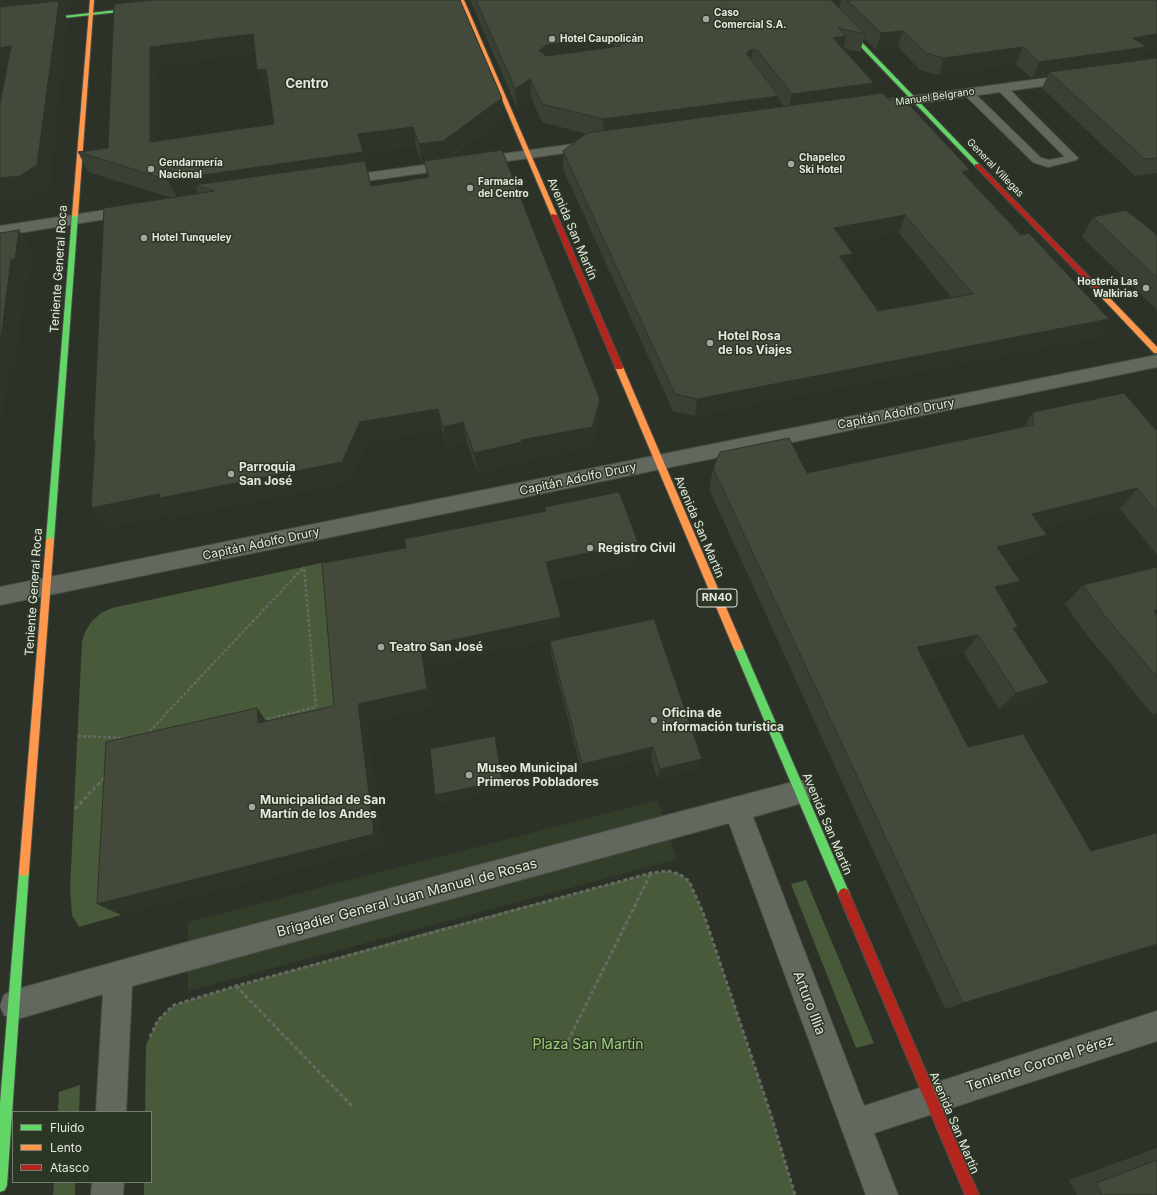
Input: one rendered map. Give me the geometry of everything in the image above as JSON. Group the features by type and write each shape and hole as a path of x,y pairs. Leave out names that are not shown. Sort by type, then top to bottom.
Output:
{"main road":[{"name":"Teniente General Roca","path":"0,1185 92,0"},
{"name":"Avenida San Martín","path":"462,0 972,1195"},
{"name":"General Villegas","path":"818,0 1157,351"},
{"path":"0,24 152,7"}],"street":[{"name":"Manuel Belgrano","path":"862,108 1087,76"},
{"path":"324,184 606,143"},
{"path":"0,231 145,210"},
{"name":"Capitán Adolfo Drury","path":"0,596 1157,361"},
{"name":"Brigadier General Juan Manuel de Rosas","path":"14,1005 176,959 800,792"},
{"name":"Arturo Illia","path":"737,810 882,1195"},
{"path":"111,1111 118,976"},
{"name":"Teniente Coronel Pérez","path":"855,1124 1157,1026"},
{"path":"107,1195 108,1183"}],"lane":[{"path":"968,93 1037,160 1048,164 1072,158 1002,88"}],"path":[{"path":"142,739 304,567 316,707 262,720"},
{"path":"78,736 135,738"},
{"path":"75,809 108,775"},
{"path":"149,1038 158,1020 174,1005 236,986 651,873 668,871 679,874 689,881 714,945 770,1112 795,1195"},
{"path":"568,1041 651,873"},
{"path":"236,986 352,1106"}],"shaded area":[{"path":"658,800 677,859 188,991 188,922"}],"green space":[{"path":"326,562 342,725 121,915 79,927 72,915 70,889 82,641 86,630 92,621 101,613 112,608"},
{"name":"Plaza San Martín","path":"668,871 679,874 689,881 704,915 770,1112 795,1195 144,1195 144,1183 152,1183 152,1111 145,1111 146,1045 158,1020 174,1005 428,932 651,873"},
{"path":"806,880 874,1043 856,1048 791,884"},
{"path":"80,1085 79,1111 58,1111 59,1092"},
{"path":"54,1183 75,1183 75,1195 53,1195"}],"building":[{"path":"153,0 460,0 502,98 443,141 419,144 413,127 358,134 363,152 168,180 78,152 108,148 114,4","holes":["253,34 257,70 266,69 274,124 150,142 150,47"]},
{"path":"476,0 831,0 865,34 838,28 846,36 833,38 874,83 792,94 758,51 753,49 747,52 747,54 779,96 603,119 542,104 530,79 515,89","holes":["614,36 620,37 622,42 620,46 547,56 539,51 546,45"]},
{"path":"847,0 1157,0 1157,34 1133,38 1147,47 1039,62 1023,47 944,58 926,53 903,31 881,33"},
{"path":"59,1 37,165 20,176 0,178 0,104 11,46 0,48 0,7"},
{"path":"1157,58 1157,158 1145,159 1049,72"},
{"path":"883,93 889,100 903,98 970,170 962,172 1021,235 1029,233 1109,319 697,399 675,394 563,151 587,133","holes":["905,215 973,294 878,311 839,256 853,254 834,228"]},
{"path":"502,150 600,400 592,427 521,440 522,442 474,453 463,422 443,427 438,409 360,422 342,462 160,498 159,494 91,508 104,208 215,191 195,185 365,161 371,186 429,177 424,161"},
{"path":"1126,210 1157,235 1157,278 1093,217"},
{"path":"19,230 15,259 11,260 0,346 0,233"},
{"path":"1124,393 1155,429 1157,429 1157,512 1137,488 1032,514 1047,535 997,547 1020,581 995,587 1018,627 1013,628 1049,683 1016,693 978,635 917,647 968,747 1023,734 1091,851 1157,833 1157,944 963,1003 713,468 720,452 789,438 807,473 1033,425 1033,412"},
{"path":"619,492 638,542 546,562 561,617 421,647 427,689 358,704 374,834 97,904 106,742 257,708 258,723 334,706 322,563 406,548 404,539 546,511 545,507"},
{"path":"1157,567 1157,610 1154,610 1157,615 1157,677 1104,615 1083,585"},
{"path":"654,619 702,759 660,769 653,747 582,764 550,641"},
{"name":"Museo Municipal Primeros Pobladores","path":"495,736 502,781 435,795 430,749"},
{"path":"1157,1160 1157,1195 1102,1195 1096,1183"}],"traffic: fast":[{"path":"818,0 977,165"},
{"path":"0,24 144,8"},
{"path":"50,540 75,215"},
{"path":"738,647 844,894"},
{"path":"0,1185 24,871"}],"traffic: slow":[{"path":"75,215 92,0"},
{"path":"462,0 554,215"},
{"path":"1104,296 1157,351"},
{"path":"619,367 738,647"},
{"path":"24,871 50,540"}],"traffic: jam":[{"path":"977,165 1104,296"},
{"path":"554,215 619,367"},
{"path":"844,894 972,1195"}],"place":[{"name":"Caso Comercial S.A.","path":"706,19"},
{"name":"Hotel Caupolicán","path":"552,39"},
{"name":"Chapelco Ski Hotel","path":"791,164"},
{"name":"Gendarmería Nacional","path":"151,169"},
{"name":"Farmacia del Centro","path":"470,188"},
{"name":"Hotel Tunqueley","path":"144,238"},
{"name":"Hostería Las Walkirias","path":"1146,288"},
{"name":"Hotel Rosa de los Viajes","path":"710,343"},
{"name":"Parroquia San José","path":"231,474"},
{"name":"Registro Civil","path":"590,548"},
{"name":"Teatro San José","path":"381,647"},
{"name":"Oficina de información turística","path":"654,720"},
{"name":"Museo Municipal Primeros Pobladores","path":"469,775"},
{"name":"Municipalidad de San Martín de los Andes","path":"252,807"}],"district":[{"name":"Centro","path":"307,84"}]}
